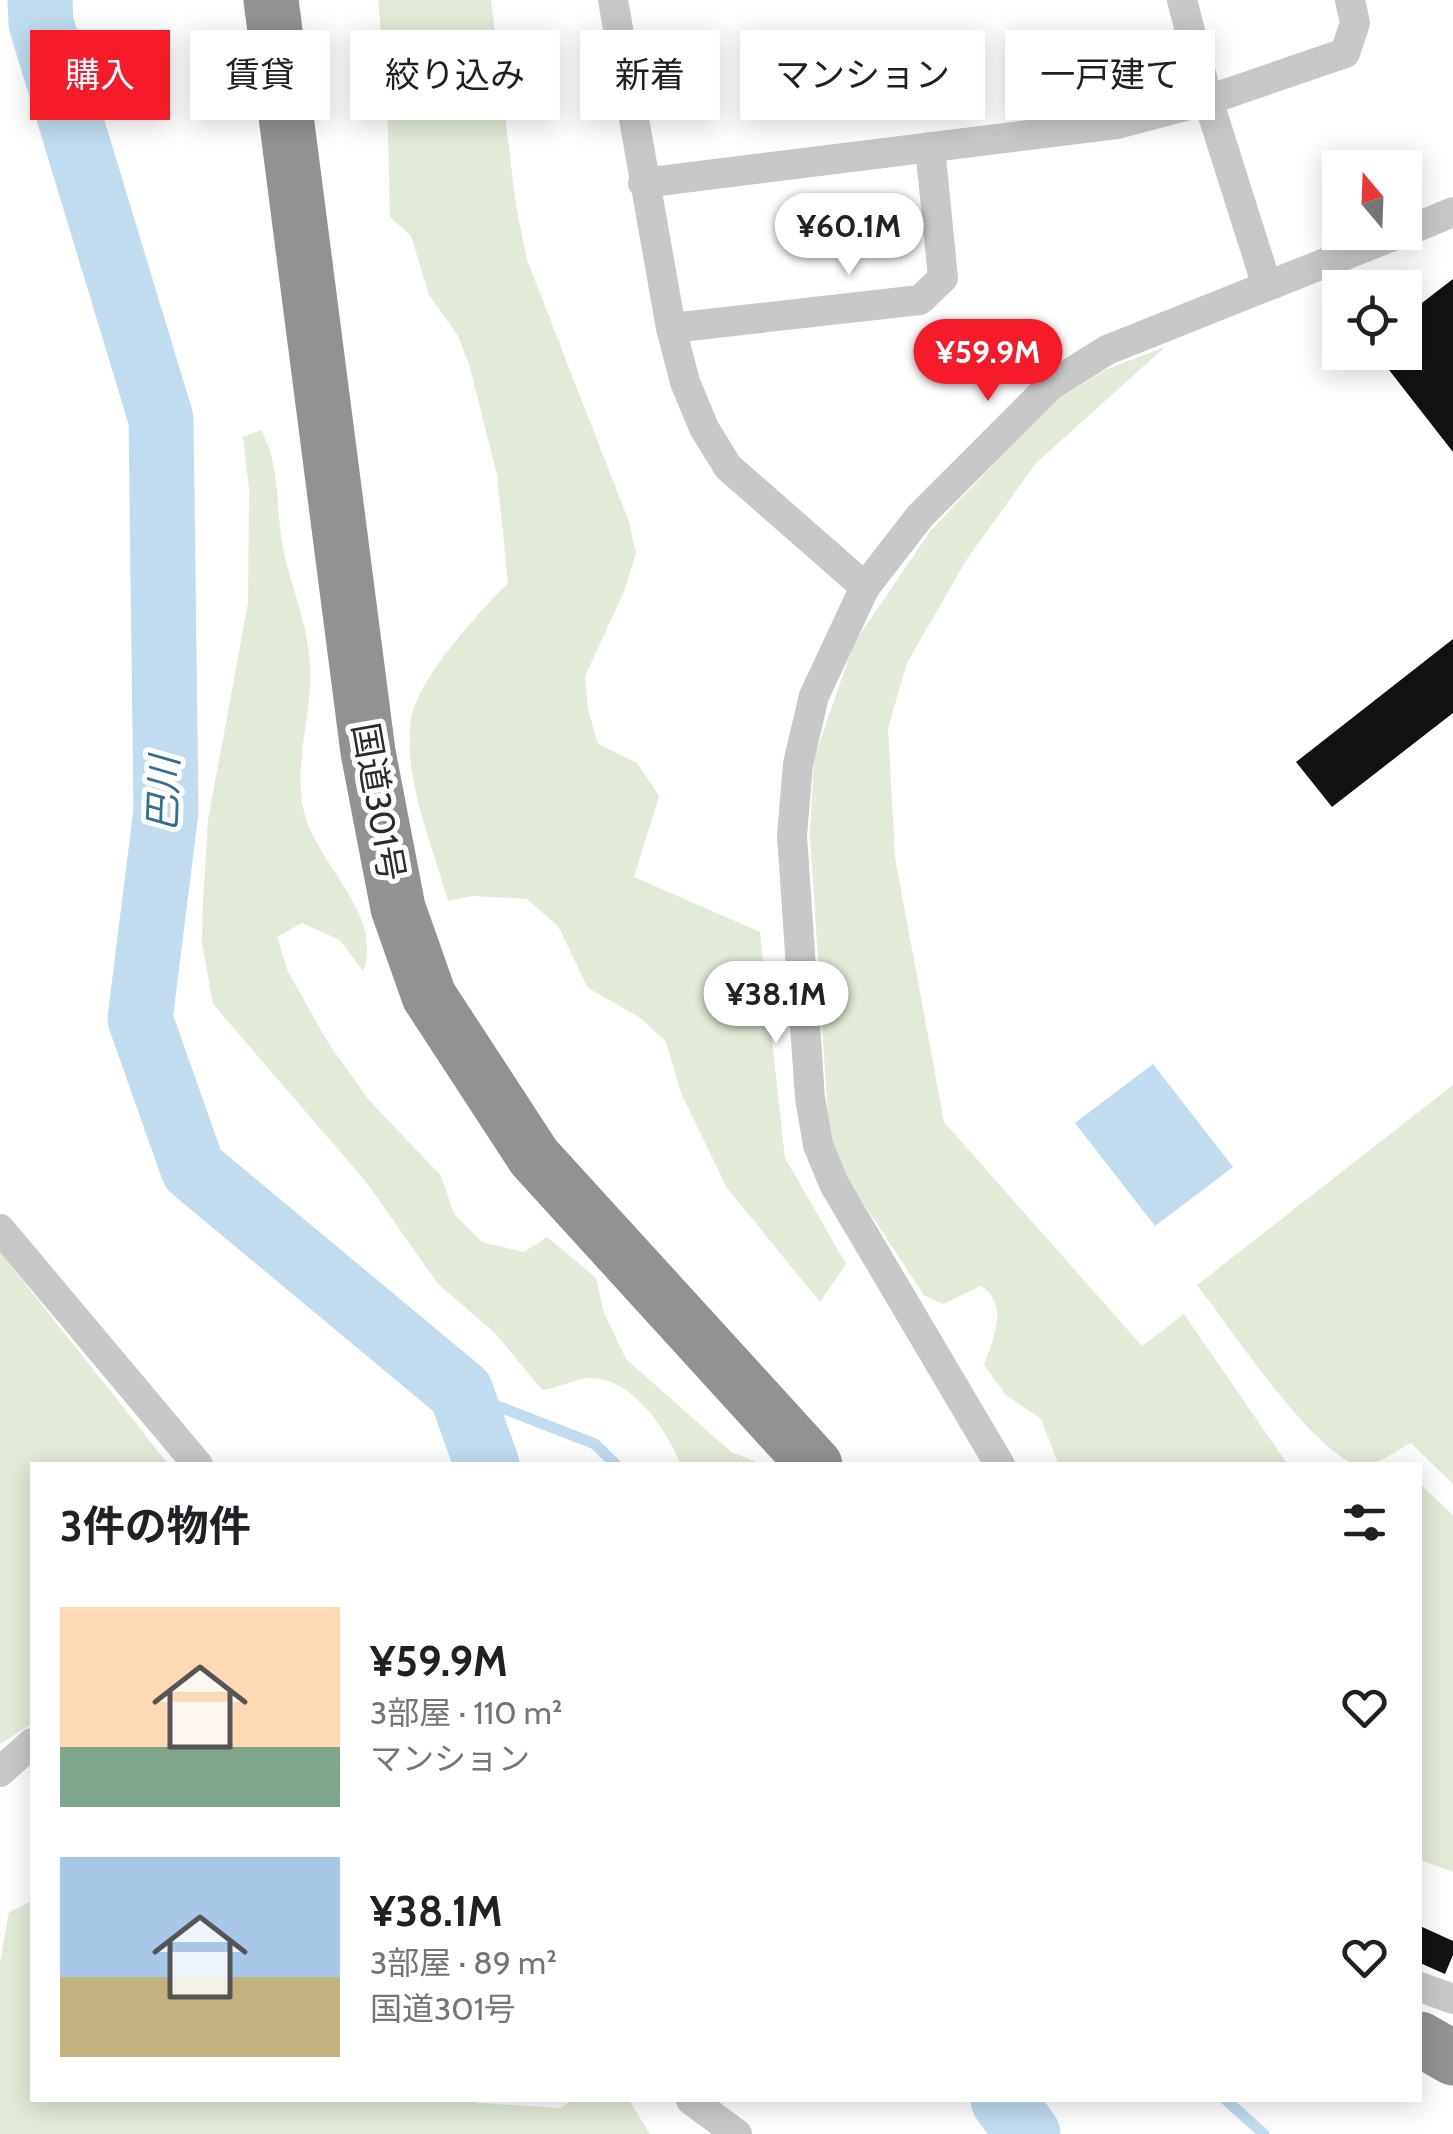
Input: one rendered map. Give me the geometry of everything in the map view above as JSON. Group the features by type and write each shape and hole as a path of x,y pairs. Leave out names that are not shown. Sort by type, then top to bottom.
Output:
{"highway":[{"name":"国道301号","path":"270,0 368,752 398,908 429,996 534,1157 812,1462"},
{"path":"1422,2041 1453,2058"}],"street":[{"path":"613,0 642,183 671,328 685,382 704,428 728,467 865,587"},
{"path":"1182,0 1190,30"},
{"path":"1215,98 1345,53 1355,23 1350,0"},
{"path":"642,183 1132,120"},
{"path":"1214,120 1267,286"},
{"path":"671,328 920,300 943,278 930,148"},
{"path":"1422,225 1453,212"},
{"path":"998,1462 834,1184 818,1145 810,1098 792,836 798,764 814,696 865,587 920,516 1050,386 1106,350 1358,250"},
{"path":"0,1229 195,1462"},
{"path":"0,1772 30,1745"},
{"path":"1422,1988 1453,1999"},
{"path":"695,2102 737,2134"}],"green space":[{"path":"378,0 491,0 495,30 381,30"},
{"path":"388,120 506,120 527,260 629,522 636,553 624,592 585,676 588,709 598,744 637,763 659,796 634,877 760,932 785,1158 846,1264 820,1302 727,1188 681,1093 666,1042 642,1019 588,988 558,926 527,899 473,896 448,901 415,788 411,720 415,704 437,666 508,583 497,475 469,364 458,336 429,295 411,236 390,217"},
{"path":"1165,347 1036,463 967,559 907,663 888,728 895,857 944,1122 1142,1346 1184,1314 1286,1462 1058,1462 1041,1419 1006,1395 984,1365 997,1322 990,1293 981,1286 943,1304 924,1295 846,1177 829,1136 810,833 814,758 854,643 931,530 1053,402 1107,369"},
{"path":"261,430 268,445 282,541 309,653 310,686 301,776 304,812 321,851 357,910 367,950 363,971 340,940 302,923 277,937 288,972 329,1044 369,1100 441,1176 454,1214 482,1242 524,1252 547,1237 596,1278 604,1313 626,1359 731,1452 756,1462 680,1462 667,1436 645,1407 618,1385 603,1379 587,1378 542,1390 495,1333 438,1284 367,1183 213,1004 202,943 203,902 208,820 248,603 249,489 243,437"},
{"path":"1453,1085 1453,1484 1411,1443 1376,1462 1351,1462 1335,1452 1293,1410 1197,1285"},
{"path":"0,1252 167,1462 30,1462 30,1725 0,1744"},
{"path":"1422,1486 1453,1515 1453,1872 1422,1861"},
{"path":"30,1902 30,2102 477,2102 561,2108 569,2102 630,2102 650,2134 0,2134 0,1962 9,1912"}],"water":[{"path":"1153,1064 1233,1167 1155,1226 1075,1123"}],"building":[{"path":"1453,279 1453,452 1389,370 1422,370 1422,303"},
{"path":"1453,639 1453,713 1332,807 1296,762"},
{"path":"1422,1927 1453,1941 1453,1955 1445,1974 1422,1964"}],"waterway":[{"name":"巴川","path":"40,0 41,23 161,419 166,811 140,1019 193,1169 461,1392 486,1462"},
{"path":"461,1392 595,1444 613,1462"},
{"name":"巴川","path":"1004,2102 1028,2134"},
{"path":"1228,2102 1264,2134"}]}
